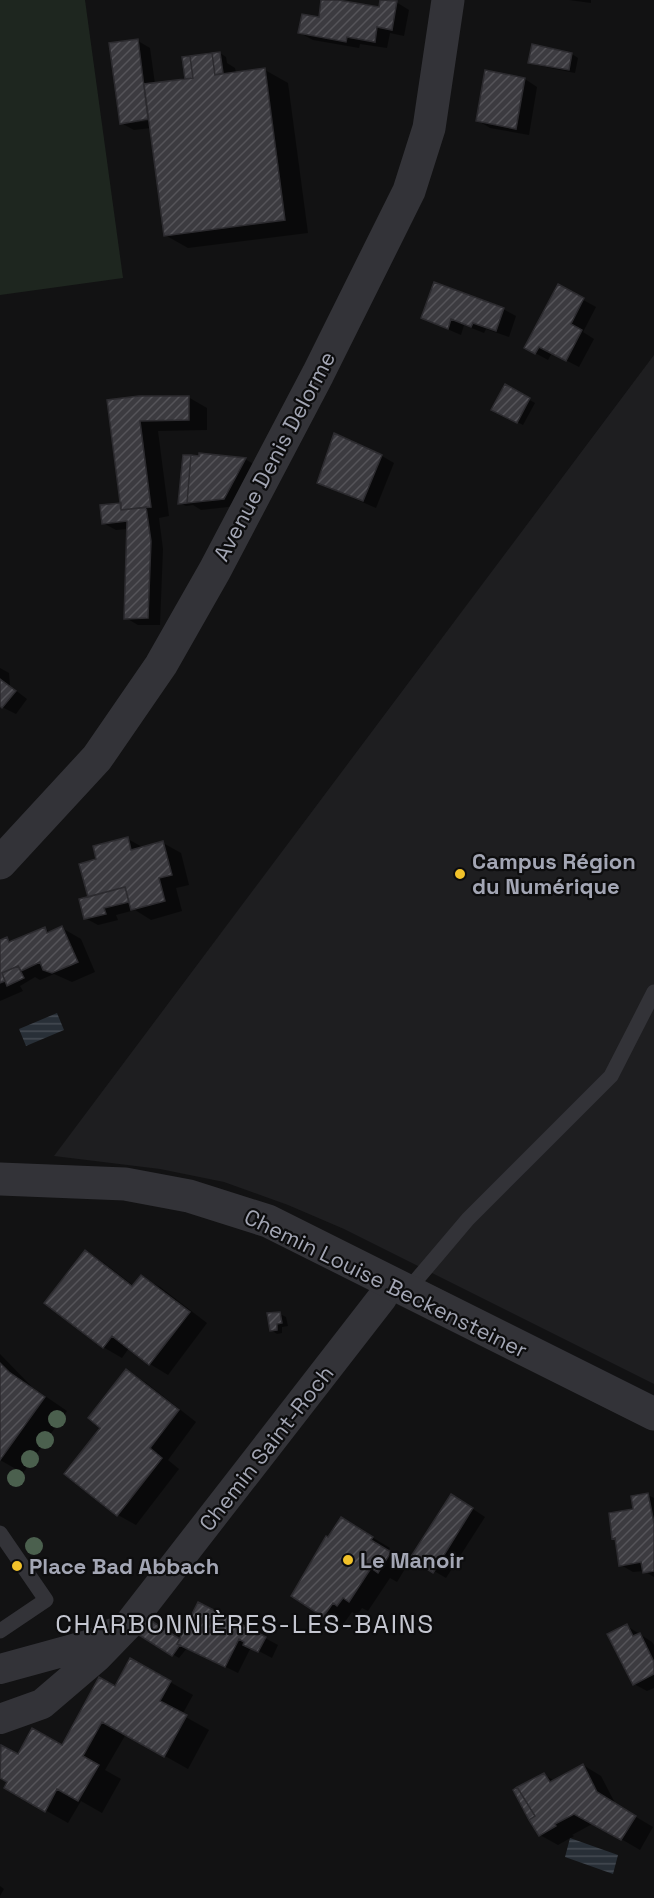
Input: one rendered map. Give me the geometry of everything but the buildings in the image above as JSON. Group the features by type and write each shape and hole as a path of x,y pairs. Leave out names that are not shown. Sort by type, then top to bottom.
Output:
{"street":[{"name":"Avenue Denis Delorme","path":"0,863 98,758 161,665 215,570 318,374 409,191 429,128 448,0"},
{"name":"Chemin Louise Beckensteiner","path":"0,1179 124,1184 189,1196 268,1221 654,1414"},
{"name":"Chemin Saint-Roch","path":"0,1719 42,1704 98,1657 129,1624 382,1298 398,1287"},
{"path":"0,1669 95,1643 129,1624"}],"lane":[{"path":"398,1287 611,1076 654,992"},
{"path":"0,1533 46,1600 0,1630"}],"shaded area":[{"path":"0,0 85,0 123,278 0,295"},
{"name":"Campus Région du Numérique","path":"654,355 654,1384 344,1229 288,1205 224,1182 160,1169 54,1156"},
{"path":"57,1013 64,1030 26,1046 19,1029"},
{"path":"570,1838 618,1855 613,1874 565,1857"}],"place":[{"name":"Campus Région du Numérique","path":"460,874"},
{"name":"Le Manoir","path":"348,1560"},
{"name":"Place Bad Abbach","path":"17,1566"}],"district":[{"name":"CHARBONNIÈRES-LES-BAINS","path":"245,1624"}]}
